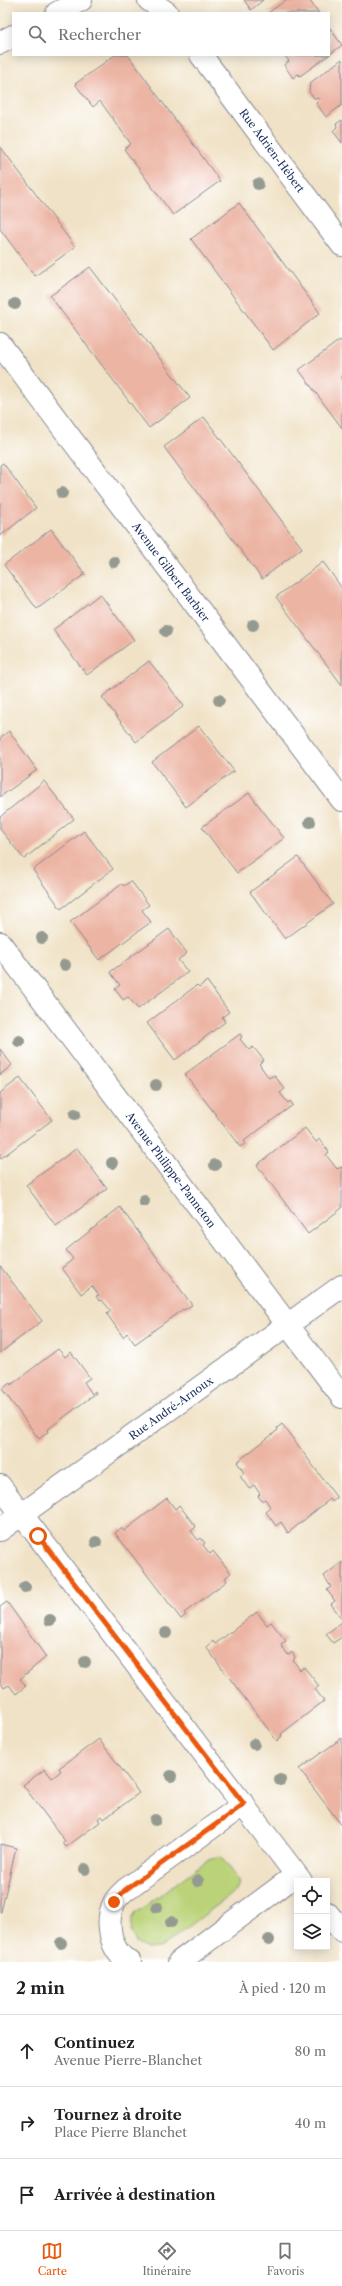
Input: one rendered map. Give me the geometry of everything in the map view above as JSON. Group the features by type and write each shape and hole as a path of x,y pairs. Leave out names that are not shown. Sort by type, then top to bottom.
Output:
{"street":[{"path":"59,12 81,0"},
{"path":"149,0 165,12"},
{"path":"0,43 12,37"},
{"name":"Rue Adrien-Hébert","path":"202,56 342,245"},
{"name":"Avenue Gilbert Barbier","path":"0,344 342,800"},
{"name":"Avenue Philippe-Panneton","path":"0,943 342,1397"},
{"name":"Rue André-Arnoux","path":"0,1530 342,1286"},
{"path":"0,1486 299,1878"},
{"path":"130,1962 114,1948 111,1933 111,1917 114,1902 125,1890 244,1804"},
{"path":"179,1962 294,1882"},
{"path":"328,1914 342,1931"}],"green space":[{"path":"221,1856 240,1882 235,1892 160,1948 147,1949 137,1944 131,1933 132,1919 136,1913 209,1859"}],"building":[{"path":"244,0 263,0 251,10"},
{"path":"286,0 309,0 318,12 269,12"},
{"path":"330,28 342,45 330,54"},
{"path":"114,56 129,56 220,181 173,215 124,149 131,144 100,101 93,107 75,84"},
{"path":"285,56 328,56 300,76 298,74 293,78 284,65 289,61"},
{"path":"342,59 342,105 326,117 316,103 320,99 314,98 309,92 310,83"},
{"path":"342,120 342,143 333,131 337,127 336,124"},
{"path":"0,146 75,247 35,276 0,229"},
{"path":"239,203 320,313 273,350 191,239"},
{"path":"90,267 190,398 149,428 50,296"},
{"path":"340,340 342,343 342,428 299,370"},
{"path":"204,417 302,548 262,579 164,447"},
{"path":"3,463 36,508 0,536 0,465"},
{"path":"51,529 85,574 37,609 4,565"},
{"path":"323,562 342,588 342,685 276,597"},
{"path":"100,594 134,640 87,675 53,630"},
{"path":"149,661 184,706 136,742 102,697"},
{"path":"199,726 234,771 186,807 152,762"},
{"path":"9,731 37,770 0,797 0,738"},
{"path":"44,781 74,819 24,859 0,829 0,817"},
{"path":"249,793 284,838 237,873 202,827"},
{"path":"84,831 113,869 61,909 33,870"},
{"path":"298,857 333,904 285,939 250,892"},
{"path":"131,881 149,905 142,910 151,922 99,960 70,922 122,884 124,886"},
{"path":"169,929 187,953 178,960 188,972 138,1009 128,997 123,1000 115,989 120,985 110,972"},
{"path":"207,981 229,1012 222,1017 225,1022 175,1060 147,1023 197,985 199,987"},
{"path":"240,1034 242,1037 240,1039 249,1050 253,1047 264,1060 259,1064 269,1078 274,1075 285,1089 280,1093 288,1103 290,1101 293,1105 244,1141 246,1143 240,1147 185,1074"},
{"path":"0,1049 12,1065 0,1075"},
{"path":"20,1078 52,1120 0,1159 0,1093"},
{"path":"305,1128 316,1142 320,1139 329,1152 326,1155 337,1169 342,1167 342,1208 308,1234 257,1165"},
{"path":"77,1148 107,1189 56,1226 26,1185"},
{"path":"120,1207 192,1305 184,1310 183,1309 135,1344 127,1333 123,1337 107,1314 111,1311 102,1300 100,1301 98,1299 96,1296 99,1295 92,1286 81,1294 62,1268 73,1259 66,1250"},
{"path":"0,1266 42,1321 0,1353"},
{"path":"58,1349 65,1357 71,1352 90,1378 84,1382 92,1394 95,1391 96,1393 47,1430 48,1432 39,1439 2,1389 10,1383 11,1385"},
{"path":"282,1424 337,1498 332,1502 330,1499 288,1533 281,1522 276,1526 266,1512 271,1508 265,1499 262,1501 258,1496 260,1494 254,1485 249,1489 240,1476 244,1473 237,1462 278,1430 277,1428"},
{"path":"167,1498 175,1509 179,1505 196,1527 191,1531 198,1540 201,1538 205,1543 203,1545 210,1554 213,1551 231,1573 225,1578 227,1581 184,1613 186,1615 181,1619 115,1533 121,1528 124,1531"},
{"path":"342,1562 342,1619 331,1604 335,1601 327,1590 331,1587 324,1576"},
{"path":"7,1602 46,1657 20,1679 26,1686 16,1694 9,1685 4,1688 0,1682 0,1607"},
{"path":"257,1612 267,1625 271,1622 286,1641 281,1645 288,1655 292,1652 295,1658 293,1660 300,1670 304,1667 319,1686 315,1689 324,1701 281,1734 282,1736 277,1741 206,1647 213,1641 215,1644"},
{"path":"342,1622 342,1637 333,1643 326,1634"},
{"path":"342,1738 342,1826 299,1769"},
{"path":"99,1739 139,1793 104,1819 102,1816 100,1817 98,1819 100,1822 66,1847 62,1843 65,1841 23,1785 45,1769 52,1778 61,1771 59,1768"},
{"path":"0,1844 16,1848 1,1912 0,1912"}],"route":[{"path":"38,1536 244,1804 125,1890 114,1902"}]}
